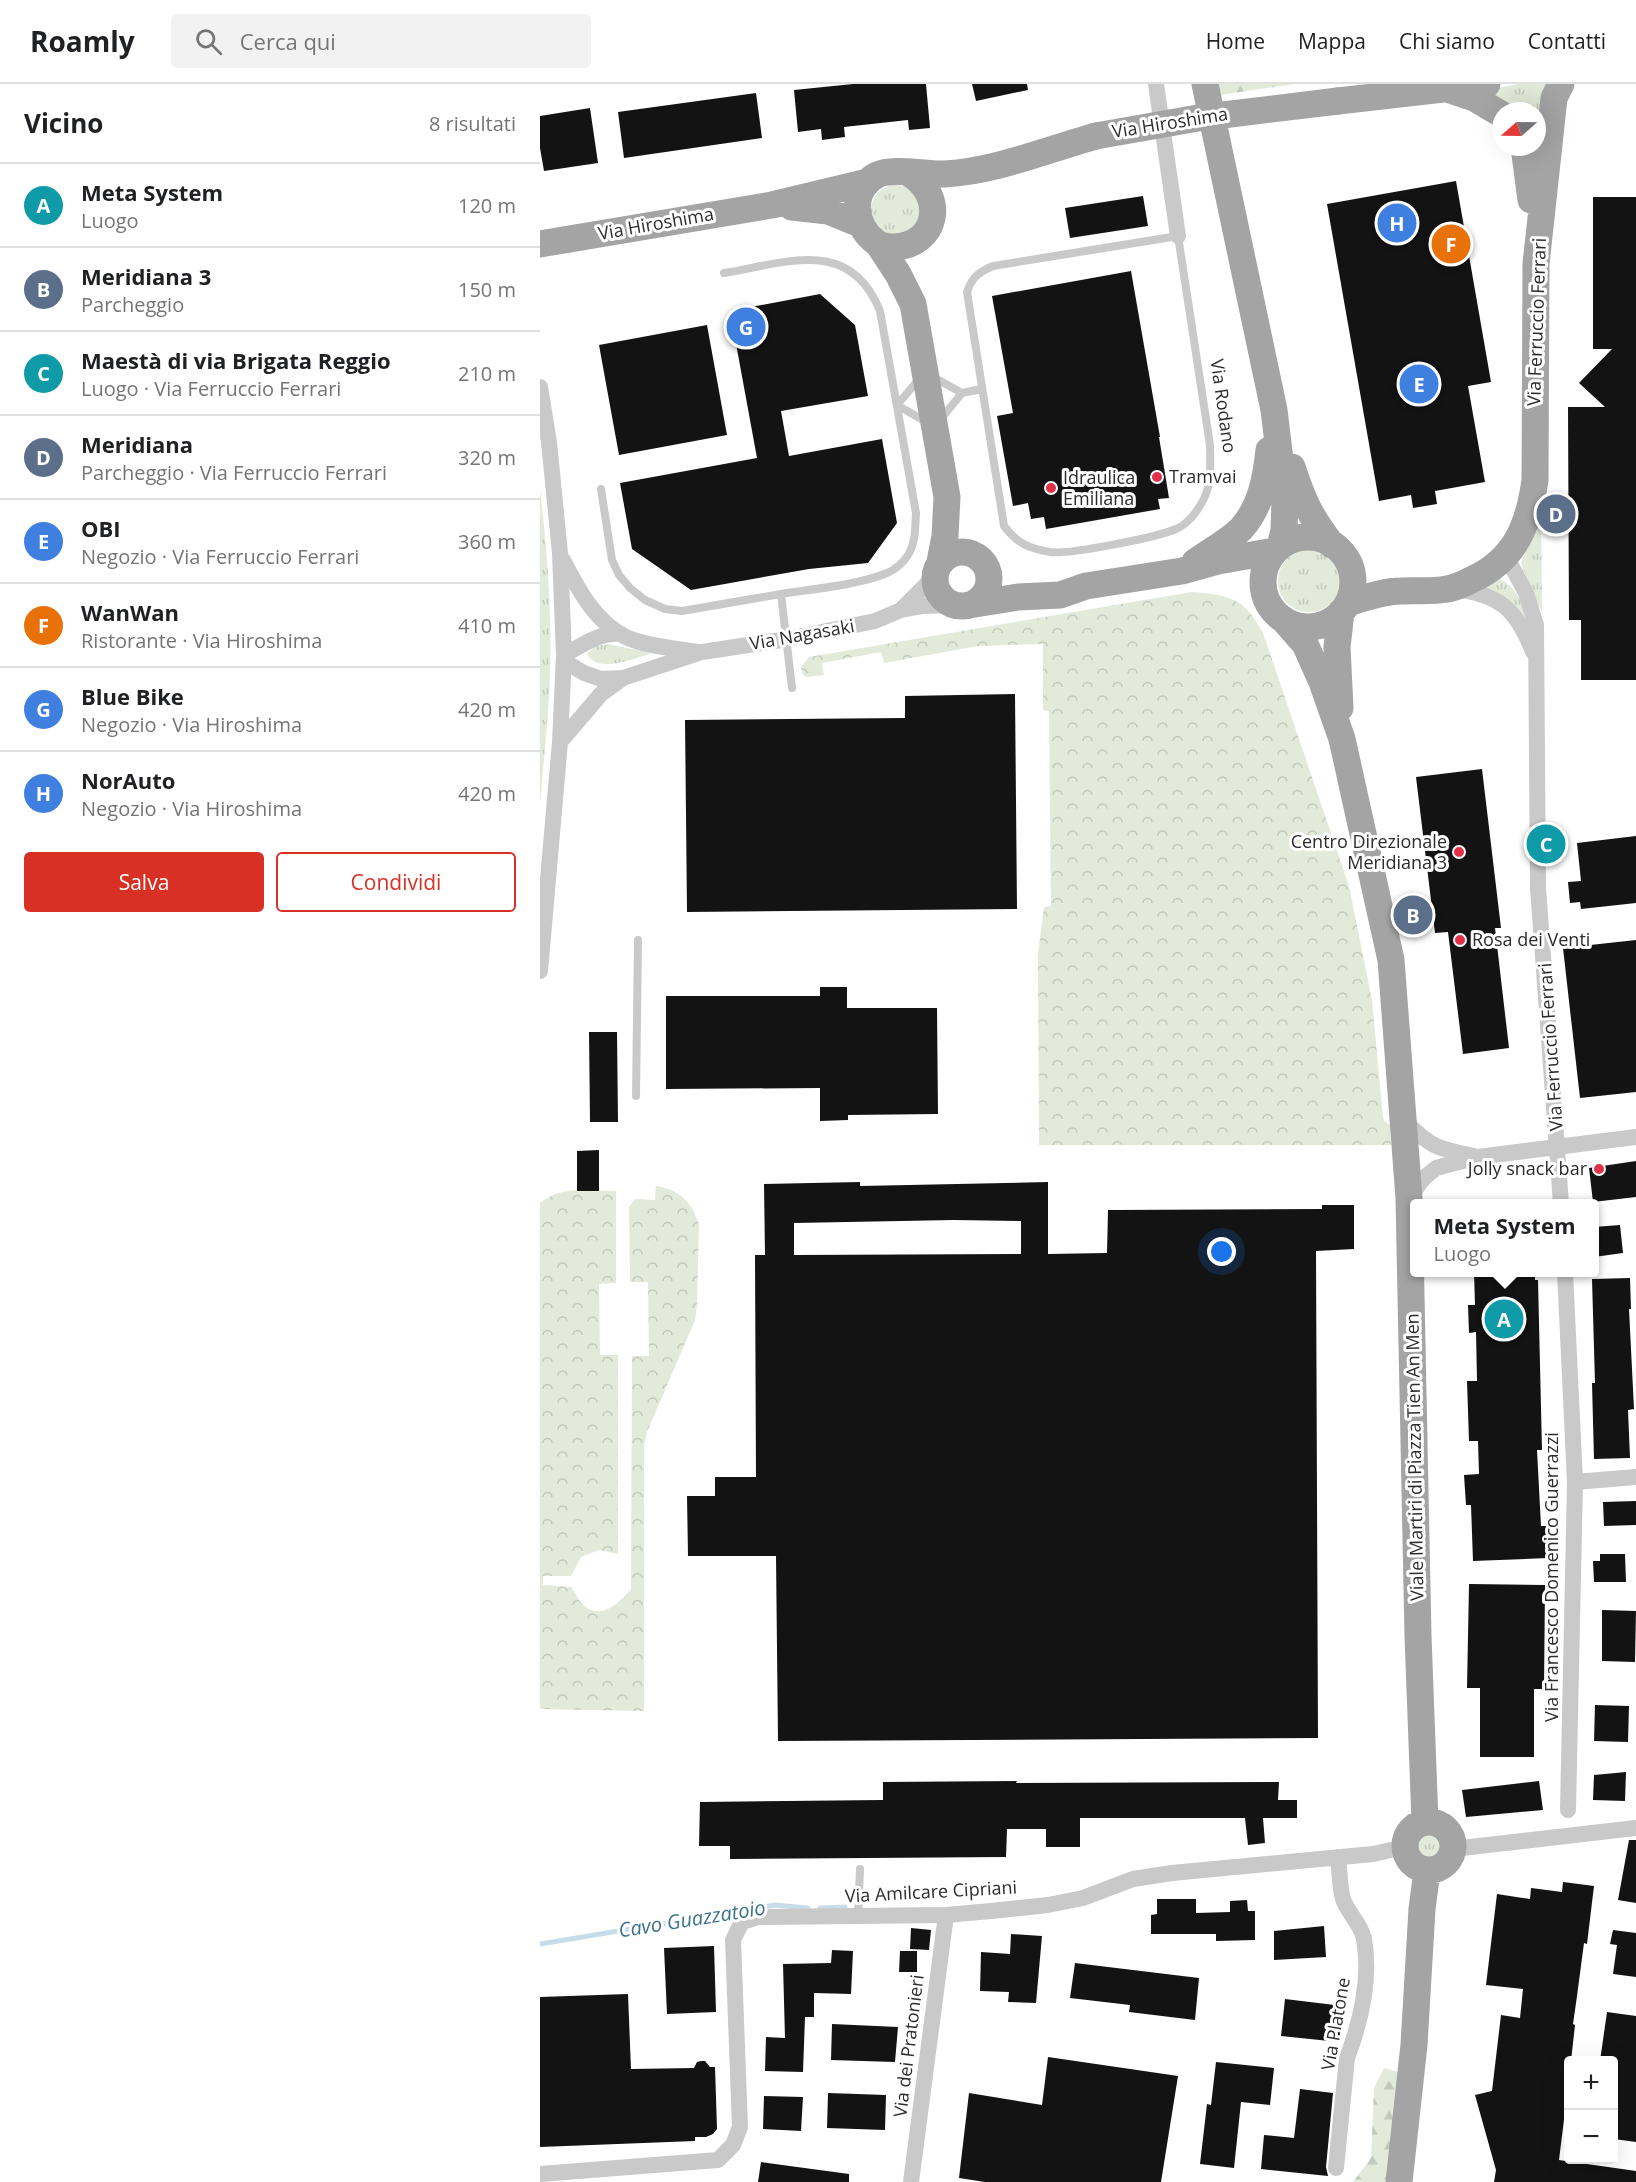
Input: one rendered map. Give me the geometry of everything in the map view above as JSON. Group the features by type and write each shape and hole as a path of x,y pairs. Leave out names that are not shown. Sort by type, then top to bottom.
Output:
{"main road":[{"path":"1205,84 1274,410 1285,501 1284,530 1277,549 1266,567 1263,586 1265,595"},
{"name":"Via Hiroshima","path":"1338,101 1380,84"},
{"name":"Via Hiroshima","path":"540,244 772,205 867,182 887,171 910,174 946,174 1006,164 1095,136 1198,118 1487,84"},
{"name":"Via Ferruccio Ferrari","path":"1450,589 1482,575 1506,556 1527,519 1535,480 1536,264 1554,98 1561,84"},
{"name":"Via Hiroshima","path":"1446,89 1474,98 1492,109"},
{"path":"1526,156 1531,189 1536,264"},
{"name":"Via Hiroshima","path":"879,245 904,246 916,242 929,221 954,191 1006,164"},
{"path":"910,174 920,180 932,200 929,221"},
{"path":"860,224 857,202 867,182"},
{"name":"Via Hiroshima","path":"772,205 828,211 860,224 865,233 879,245 898,274 913,304"},
{"name":"Via Hiroshima","path":"929,221 917,254 913,304 947,497 945,536 938,569"},
{"path":"1274,410 1304,501 1313,521 1350,566 1402,590"},
{"path":"1182,571 1225,542 1241,529 1249,518 1266,480 1274,410"},
{"name":"Via Hiroshima","path":"947,497 980,559"},
{"path":"1277,549 1290,541 1301,538 1313,538 1332,545"},
{"name":"Via Nagasaki","path":"964,605 1018,597 1060,595 1086,586 1182,571 1277,549"},
{"name":"Via Nagasaki","path":"938,569 947,556 965,552 1024,582 1086,586"},
{"path":"938,569 939,594 964,605 987,590 990,581 980,559"},
{"name":"Viale Martiri di Piazza Tien An Men","path":"1342,739 1337,647 1344,608 1352,585 1350,566"},
{"name":"Via Nagasaki","path":"1182,571 1236,574 1253,584 1265,595"},
{"path":"1283,620 1294,625 1313,627 1331,621 1344,608 1376,594 1402,590 1450,589"},
{"name":"Viale Martiri di Piazza Tien An Men","path":"1265,595 1272,609 1305,644 1323,682 1342,739 1391,960 1404,1120 1410,1247"},
{"name":"Viale Martiri di Piazza Tien An Men","path":"1411,1277 1418,1636 1425,1822"},
{"path":"1425,1822 1432,1822 1446,1829 1453,1842 1451,1857 1441,1868 1427,1871 1408,1861 1404,1847 1408,1833 1413,1827 1425,1822"},
{"path":"1399,2182 1414,2046 1422,1909 1427,1871"}],"street":[{"name":"Via Rodano","path":"1156,84 1178,236"},
{"path":"540,387 549,442 560,553 564,658 560,742 540,971"},
{"name":"Via Nagasaki","path":"560,553 588,604 610,627 641,642 702,652"},
{"name":"Via Ferruccio Ferrari","path":"1506,556 1526,593 1536,625 1538,888 1558,1146"},
{"name":"Via Nagasaki","path":"901,610 938,569"},
{"name":"Via Ferruccio Ferrari","path":"1450,589 1474,591 1495,599 1514,615 1526,635 1535,660"},
{"name":"Via Nagasaki","path":"564,658 584,673 601,679 623,678 702,652 788,639 875,621 901,610 922,606 964,605"},
{"path":"564,658 600,636 611,633 621,634"},
{"name":"Via Nagasaki","path":"560,742 601,694 623,678"},
{"path":"1404,1120 1423,1139 1444,1150 1478,1157"},
{"path":"1409,1198 1423,1179 1436,1168 1478,1157 1636,1137"},
{"path":"1558,1146 1561,1199"},
{"name":"Via Francesco Domenico Guerrazzi","path":"1565,1277 1575,1482 1568,1810"},
{"path":"1575,1482 1636,1477"},
{"path":"1453,1849 1636,1828"},
{"name":"Via Amilcare Cipriani","path":"540,2174 718,2160 733,2145 740,2127 733,1940 742,1922 758,1917 946,1915 1048,1905 1083,1898 1133,1879 1172,1873 1374,1854 1404,1847"},
{"name":"Via Platone","path":"1336,2168 1347,2058 1353,2043 1365,1990 1364,1939 1358,1922 1343,1898 1338,1857"},
{"name":"Via dei Pratonieri","path":"911,2182 946,1915"}],"lane":[{"path":"897,405 925,373 962,393 982,389 967,292 970,281 979,273 993,266 1178,236"},
{"name":"Via Rodano","path":"982,389 1004,526 1015,540 1032,548 1053,552 1070,551 1162,534 1179,528 1190,519 1209,491 1211,475 1210,445 1178,236"},
{"path":"601,489 612,560 619,575 645,600 665,609 682,611 878,576 901,564 909,555 914,540 915,513 880,311 874,295 854,272 816,259 724,273"},
{"path":"897,405 935,427 962,393"},
{"path":"781,594 792,688"},
{"path":"636,1096 638,940"},
{"path":"858,1916 860,1869"}],"green space":[{"path":"1218,84 1295,84 1220,95"},
{"path":"1519,84 1553,84 1546,109 1546,102 1502,102 1485,90"},
{"path":"896,185 905,187 916,196 921,210 919,219 910,230 896,235 887,233 876,224 871,210 873,201 882,190"},
{"path":"540,489 550,618 550,670 540,802"},
{"path":"1541,513 1542,612 1530,589 1521,563"},
{"path":"1309,550 1321,552 1331,559 1338,569 1340,581 1338,593 1331,603 1321,610 1309,612 1297,610 1287,603 1280,593 1278,581 1280,569 1287,559 1297,552"},
{"path":"1500,579 1513,589 1517,596 1531,635 1481,587"},
{"path":"1192,592 1235,600 1249,612 1263,633 1349,886 1372,1000 1383,1118 1390,1125 1391,1145 1039,1145 1038,953 1044,907 1051,906 1049,711 1043,710 1043,644 978,646 884,663 881,652 822,663 824,675 807,677 803,675 801,667 809,657"},
{"path":"608,644 651,653 607,664 592,660 587,654 596,646"},
{"path":"656,1186 684,1198 693,1210 699,1225 695,1320 647,1432 644,1445 644,1711 540,1709 540,1203 548,1197 566,1191 616,1191 616,1283 599,1284 600,1355 618,1355 618,1554 599,1550 581,1557 571,1576 543,1576 543,1585 571,1587 582,1604 589,1609 602,1611 615,1605 631,1589 632,1356 649,1356 648,1282 630,1282 629,1207 635,1199 655,1200"},
{"path":"1429,1830 1441,1835 1446,1847 1441,1859 1429,1864 1417,1859 1412,1847 1417,1835"},
{"path":"1384,2068 1399,2072 1390,2182 1353,2182 1371,2158 1374,2088"}],"building":[{"path":"853,84 926,84 930,128 909,130 908,120 844,127 845,137 822,140 821,129 798,132 794,90"},
{"path":"972,84 1027,84 1028,90 976,101"},
{"path":"756,93 762,138 624,158 618,112"},
{"path":"590,108 598,163 544,171 540,148 540,116"},
{"path":"1456,181 1491,382 1468,386 1485,482 1435,491 1437,504 1413,508 1411,495 1379,501 1327,204"},
{"path":"1143,196 1148,226 1070,238 1065,208"},
{"path":"1593,197 1636,197 1636,680 1581,680 1581,620 1569,620 1568,407 1605,407 1579,383 1612,349 1593,349"},
{"path":"1131,271 1169,498 1158,499 1160,509 1046,529 1044,517 1031,519 1028,503 1013,506 997,416 1013,413 992,296"},
{"path":"820,294 855,325 868,396 781,411 789,456 882,439 897,523 868,563 809,569 691,590 632,549 620,483 757,458 730,311"},
{"path":"707,325 727,435 619,455 599,345"},
{"path":"1015,694 1017,909 687,912 685,720 905,718 905,696"},
{"name":"Centro Direzionale Meridiana 3","path":"1482,769 1501,928 1495,928 1509,1048 1463,1054 1448,932 1435,933 1416,777"},
{"path":"1636,836 1636,903 1581,909 1580,902 1570,903 1568,882 1581,881 1577,843"},
{"path":"1636,940 1636,1092 1580,1098 1563,948"},
{"path":"820,987 847,987 847,1008 937,1008 938,1114 848,1115 848,1120 820,1121 820,1088 666,1089 666,996 820,996"},
{"path":"589,1032 617,1032 618,1122 590,1122"},
{"path":"599,1150 599,1191 577,1191 577,1151"},
{"path":"1636,1161 1636,1197 1599,1201 1599,1199 1593,1199 1589,1168"},
{"path":"860,1182 860,1186 1048,1182 1048,1254 1107,1253 1108,1210 1322,1209 1322,1205 1354,1205 1354,1249 1316,1251 1318,1738 778,1741 776,1556 688,1556 687,1496 715,1496 715,1477 756,1477 755,1255 765,1255 764,1184","holes":["1021,1221 1021,1254 794,1255 794,1223"]},
{"path":"1620,1225 1623,1253 1599,1256 1599,1227"},
{"path":"1474,1277 1535,1277 1535,1280 1538,1280 1542,1450 1537,1450 1541,1526 1547,1526 1548,1558 1473,1561 1471,1505 1466,1505 1464,1475 1479,1474 1478,1441 1469,1441 1467,1381 1477,1381 1476,1332 1469,1333 1468,1305 1475,1305"},
{"path":"1630,1278 1631,1309 1629,1309 1634,1409 1628,1410 1630,1458 1594,1459 1592,1383 1595,1383 1592,1279"},
{"path":"1636,1501 1636,1525 1604,1526 1603,1502"},
{"path":"1600,1554 1625,1554 1626,1582 1594,1582 1593,1561 1600,1561"},
{"path":"1469,1584 1545,1585 1544,1689 1534,1689 1534,1757 1480,1757 1480,1688 1467,1688"},
{"path":"1602,1610 1636,1611 1635,1662 1602,1661"},
{"path":"1595,1705 1629,1706 1628,1742 1594,1741"},
{"path":"1626,1772 1625,1801 1593,1800 1594,1775"},
{"path":"1017,1781 1016,1783 1279,1782 1278,1800 1297,1800 1297,1818 1263,1818 1265,1843 1248,1845 1245,1818 1080,1818 1080,1847 1046,1847 1046,1829 1007,1829 1006,1857 730,1859 730,1846 699,1846 700,1802 883,1800 883,1782"},
{"path":"1539,1781 1543,1810 1466,1817 1462,1790"},
{"path":"1629,1840 1636,1840 1636,1903 1618,1900"},
{"path":"1563,1882 1594,1886 1587,1944 1584,1943 1573,2024 1575,2025 1572,2056 1564,2056 1564,2120 1559,2160 1564,2161 1564,2164 1587,2164 1636,2171 1636,2182 1494,2182 1496,2170 1475,2095 1492,2091 1501,2015 1520,2018 1523,1989 1486,1985 1497,1894 1530,1899 1531,1888 1562,1892"},
{"path":"1157,1899 1196,1899 1196,1913 1230,1912 1230,1901 1247,1900 1248,1911 1255,1911 1255,1940 1216,1941 1216,1934 1151,1934 1151,1915 1157,1914"},
{"path":"1324,1926 1326,1957 1274,1960 1274,1931"},
{"path":"911,1928 931,1930 929,1950 910,1949"},
{"path":"1613,1930 1636,1933 1636,1977 1613,1974 1617,1945 1610,1944"},
{"path":"1011,1934 1042,1936 1036,2003 1008,2002 1009,1992 980,1991 981,1952 1010,1954"},
{"path":"714,1946 716,2012 667,2014 664,1948"},
{"path":"832,1950 853,1951 851,1994 814,1993 814,2017 805,2017 803,2072 765,2071 766,2037 785,2038 783,1964 831,1963"},
{"path":"900,1951 917,1951 917,1972 899,1972"},
{"path":"1075,1963 1199,1978 1195,2020 1129,2012 1130,2005 1070,1998"},
{"path":"628,1994 631,2069 694,2068 697,2062 701,2061 705,2061 710,2067 715,2067 717,2129 706,2137 695,2137 695,2141 540,2147 540,1997"},
{"path":"1285,1999 1343,2006 1339,2042 1281,2036"},
{"path":"1607,2012 1636,2016 1636,2142 1618,2140 1618,2056 1601,2056"},
{"path":"832,2024 898,2027 895,2062 831,2060"},
{"path":"1048,2057 1178,2076 1161,2182 985,2182 959,2178 969,2093 1042,2105"},
{"path":"1216,2062 1274,2068 1270,2105 1241,2102 1234,2168 1200,2164 1207,2104 1211,2105"},
{"path":"1300,2089 1333,2093 1326,2167 1328,2176 1261,2169 1264,2135 1294,2138"},
{"path":"828,2093 886,2095 885,2130 827,2128"},
{"path":"764,2096 803,2097 801,2131 763,2129"},
{"path":"761,2162 849,2174 849,2182 758,2182"}],"waterway":[{"name":"Cavo Guazzatoio","path":"540,1944 775,1905 808,1908"},
{"name":"Cavo Guazzatoio","path":"820,1908 845,1907"}],"place":[{"name":"NorAuto","path":"1397,223"},
{"name":"WanWan","path":"1451,244"},
{"name":"Blue Bike","path":"746,327"},
{"name":"OBI","path":"1419,384"},
{"name":"Tramvai","path":"1157,477"},
{"name":"Idraulica Emiliana","path":"1051,488"},
{"name":"Meridiana","path":"1556,514"},
{"name":"Maestà di via Brigata Reggio","path":"1546,844"},
{"name":"Centro Direzionale Meridiana 3","path":"1459,852"},
{"name":"Meridiana 3","path":"1413,915"},
{"name":"Rosa dei Venti","path":"1460,940"},
{"name":"Jolly snack bar","path":"1599,1169"},
{"name":"Meta System","path":"1504,1319"}]}
